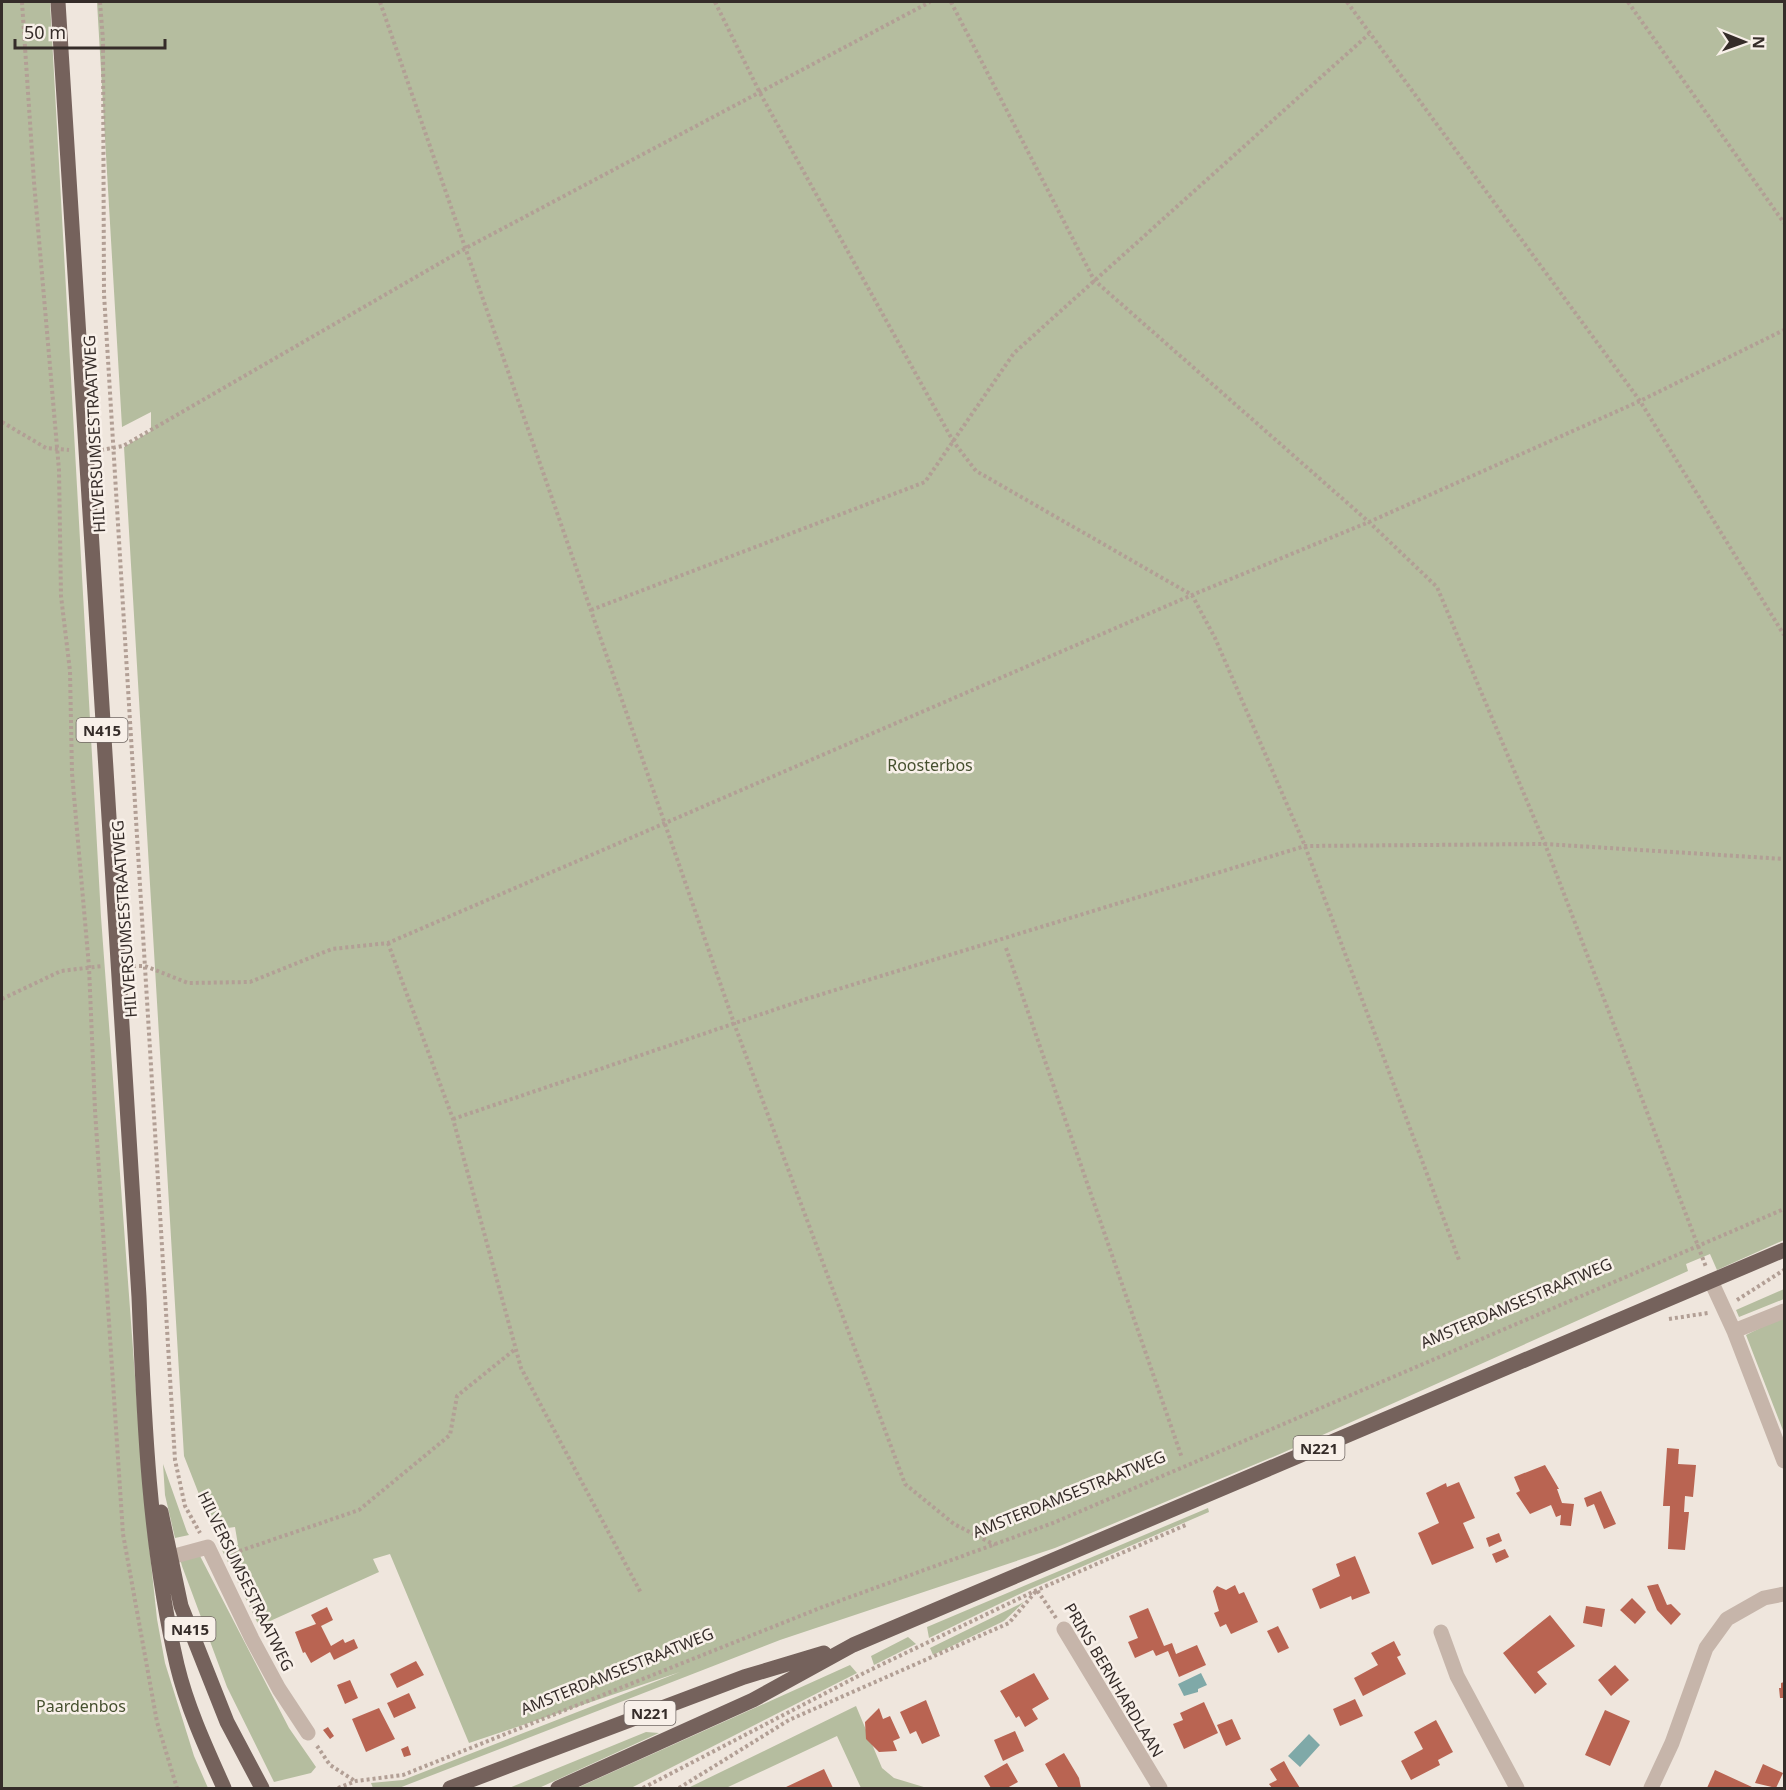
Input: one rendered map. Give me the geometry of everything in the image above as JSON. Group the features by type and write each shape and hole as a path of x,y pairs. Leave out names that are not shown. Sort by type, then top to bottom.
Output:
{"main road":[{"name":"HILVERSUMSESTRAATWEG","path":"58,2 148,1459 178,1666 200,1733 224,1788"},
{"name":"N221","path":"558,1788 753,1700 853,1645 1785,1250"},
{"name":"HILVERSUMSESTRAATWEG","path":"164,1559 227,1722 262,1788"},
{"name":"N221","path":"450,1788 744,1677 853,1645"}],"street":[{"path":"1711,1281 1734,1331 1785,1461"},
{"path":"1734,1331 1785,1311"},
{"path":"164,1559 211,1552"},
{"name":"HILVERSUMSESTRAATWEG","path":"211,1552 252,1639 308,1733"},
{"path":"1651,1788 1672,1743 1706,1648 1727,1619 1764,1598 1785,1594"},
{"name":"PRINS BERNHARDLAAN","path":"1064,1629 1160,1788"},
{"path":"1441,1632 1457,1676 1517,1788"}],"path":[{"path":"22,2 34,182 58,449 61,596 70,671 72,773 89,967 123,1534 157,1722 177,1788"},
{"name":"HILVERSUMSESTRAATWEG","path":"100,2 103,40 104,294 175,1460 185,1506 211,1552"},
{"path":"380,2 735,1026 905,1484 954,1524 995,1545"},
{"path":"715,2 760,93 953,441 976,471 1192,595 1215,638 1305,846 1460,1260"},
{"path":"2,422 46,448 85,450 123,446 466,248 930,2"},
{"path":"951,2 1094,280 1369,522 1437,587 1545,844 1711,1281"},
{"path":"1347,2 1640,401 1785,635"},
{"path":"1628,2 1785,223"},
{"path":"591,610 925,482 1014,353 1369,34"},
{"path":"117,964 145,966 188,983 250,982 332,949 388,943 1192,595 1369,522 1640,401 1785,330"},
{"path":"453,1119 735,1026 806,999 1305,846 1545,844 1785,859"},
{"path":"388,943 453,1119 514,1350 521,1368 641,1593"},
{"path":"1006,948 1182,1458"},
{"path":"2,999 61,971 89,967"},
{"name":"AMSTERDAMSESTRAATWEG","path":"338,1788 356,1781 403,1775 820,1608 1053,1523 1698,1244 1785,1209"},
{"path":"1660,1320 1704,1315 1724,1307 1750,1294 1785,1270"},
{"path":"211,1552 229,1555 359,1510 450,1435 457,1396 514,1350"},
{"path":"643,1788 866,1672 1037,1590 1195,1521"},
{"path":"679,1788 789,1720 1009,1623 1037,1590"},
{"name":"PRINS BERNHARDLAAN","path":"1037,1590 1064,1629"},
{"path":"308,1733 330,1765 356,1781 359,1788"}],"green space":[{"name":"Paardenbos","path":"2,2 50,2 101,917 144,1498 157,1619 165,1663 194,1756 208,1788 2,1788"},
{"name":"Roosterbos","path":"97,2 1784,2 1784,1240 1717,1270 1710,1254 1686,1264 1688,1271 1280,1454 1055,1548 780,1640 399,1788 373,1788 371,1783 403,1780 680,1672 469,1743 390,1554 373,1559 379,1572 259,1626 221,1548 238,1545 235,1527 213,1530 184,1456 124,447 151,431 151,412 122,427"},
{"path":"1784,1289 1784,1299 1739,1317 1736,1310"},
{"path":"1784,1316 1784,1433 1746,1335"},
{"path":"163,1464 189,1535 175,1538 165,1495"},
{"path":"1208,1508 1209,1512 1030,1589 929,1638 927,1627"},
{"path":"199,1554 289,1728 316,1767 311,1773 274,1782 227,1687 182,1566 180,1559"},
{"path":"1024,1602 1004,1621 933,1655 930,1648"},
{"path":"908,1637 916,1644 874,1665 871,1656"},
{"path":"850,1665 857,1673 631,1788 577,1788"},
{"path":"856,1706 882,1768 894,1778 927,1788 861,1788 837,1736 726,1788 688,1788"},
{"path":"646,1732 659,1733 539,1788 509,1788"}],"water":[{"path":"1201,1673 1207,1685 1198,1689 1198,1692 1184,1696 1178,1684"},
{"path":"1309,1734 1320,1745 1300,1767 1288,1756"}],"building":[{"path":"1667,1448 1679,1449 1678,1464 1696,1465 1693,1497 1685,1496 1684,1512 1689,1512 1685,1550 1668,1549 1670,1506 1663,1506"},
{"path":"1545,1465 1559,1489 1557,1489 1562,1503 1574,1504 1571,1526 1560,1525 1561,1515 1556,1517 1551,1505 1530,1514 1516,1493 1520,1491 1514,1477"},
{"path":"1459,1482 1475,1518 1463,1523 1474,1548 1432,1565 1418,1533 1439,1523 1426,1493 1446,1483 1447,1487"},
{"path":"1601,1491 1616,1524 1604,1529 1594,1504 1587,1507 1584,1498"},
{"path":"1499,1533 1502,1541 1489,1547 1486,1538"},
{"path":"1505,1549 1509,1557 1496,1563 1492,1554"},
{"path":"1355,1556 1370,1593 1352,1600 1351,1596 1320,1609 1312,1589 1340,1576 1336,1564"},
{"path":"1658,1584 1667,1605 1671,1604 1681,1614 1671,1625 1657,1610 1647,1586"},
{"path":"1235,1585 1239,1594 1244,1592 1258,1622 1231,1634 1226,1624 1220,1627 1214,1613 1219,1611 1213,1591 1217,1586 1226,1590"},
{"path":"1632,1598 1646,1612 1635,1624 1620,1610"},
{"path":"1586,1606 1605,1609 1602,1627 1583,1623"},
{"path":"327,1607 333,1620 321,1626 331,1646 343,1639 345,1643 354,1639 358,1648 334,1660 330,1652 311,1663 305,1652 303,1653 295,1632 316,1624 311,1615"},
{"path":"1148,1608 1164,1646 1172,1643 1176,1654 1197,1645 1206,1665 1179,1677 1168,1651 1156,1656 1153,1650 1135,1658 1128,1642 1138,1638 1129,1616"},
{"path":"1550,1615 1575,1646 1537,1672 1547,1684 1535,1694 1503,1653"},
{"path":"1278,1626 1289,1648 1278,1653 1267,1631"},
{"path":"1394,1641 1401,1655 1397,1657 1406,1674 1363,1696 1354,1678 1378,1665 1371,1653"},
{"path":"416,1661 424,1675 397,1688 390,1674"},
{"path":"1615,1665 1629,1680 1611,1696 1598,1680"},
{"path":"1034,1673 1049,1699 1032,1709 1038,1719 1025,1727 1019,1716 1016,1718 1000,1691"},
{"path":"350,1680 358,1698 345,1704 337,1685"},
{"path":"1784,1682 1784,1698 1780,1698 1779,1688"},
{"path":"409,1693 416,1708 394,1718 387,1703"},
{"path":"1355,1699 1363,1716 1340,1726 1333,1709"},
{"path":"926,1700 940,1736 922,1744 916,1731 910,1734 900,1712"},
{"path":"1204,1702 1218,1733 1184,1749 1173,1724 1183,1720 1180,1713"},
{"path":"379,1708 395,1739 366,1752 352,1719"},
{"path":"879,1708 883,1719 890,1716 900,1738 893,1741 897,1751 879,1752 866,1739 865,1722"},
{"path":"1605,1710 1630,1721 1610,1766 1585,1755"},
{"path":"1232,1719 1241,1739 1226,1746 1217,1725"},
{"path":"1436,1720 1453,1752 1438,1760 1440,1765 1411,1780 1401,1761 1423,1749 1414,1732"},
{"path":"328,1727 334,1736 330,1739 323,1730"},
{"path":"1015,1731 1024,1751 1003,1761 994,1740"},
{"path":"408,1746 411,1755 404,1757 401,1749"},
{"path":"1064,1753 1079,1778 1081,1788 1054,1788 1058,1787 1045,1764"},
{"path":"1284,1761 1300,1788 1272,1788 1269,1784 1277,1780 1270,1769"},
{"path":"1007,1763 1018,1782 1007,1788 991,1788 984,1776"},
{"path":"1763,1764 1783,1773 1776,1788 1755,1783"},
{"path":"824,1769 833,1788 784,1788"},
{"path":"1715,1770 1752,1787 1707,1788"}]}
